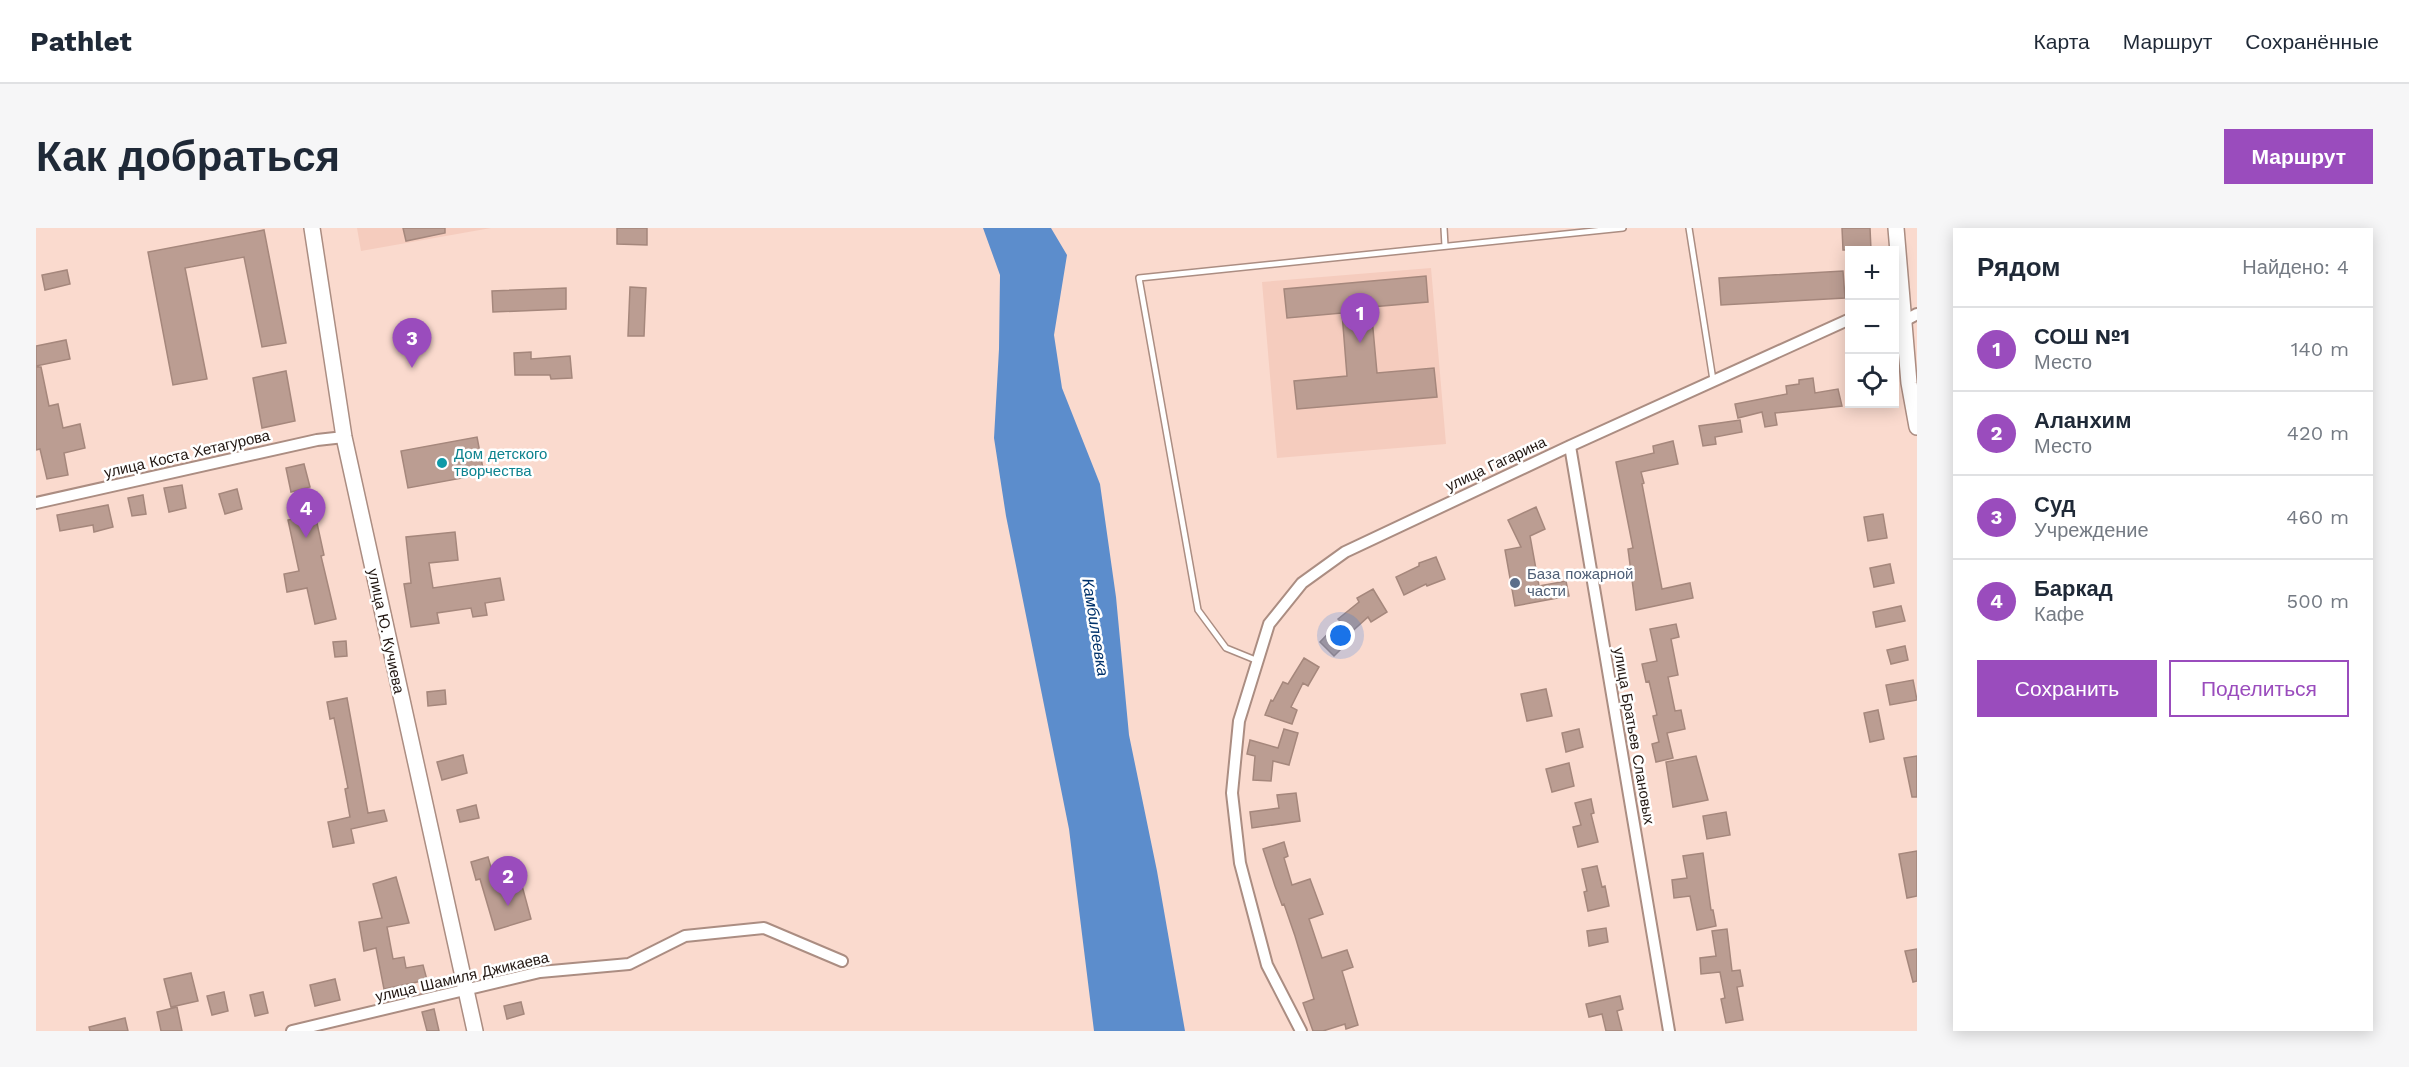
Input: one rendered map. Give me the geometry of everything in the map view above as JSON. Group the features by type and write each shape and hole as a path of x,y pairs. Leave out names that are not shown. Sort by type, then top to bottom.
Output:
{"street":[{"name":"улица Ю. Кучиева","path":"312,228 344,436 464,990 475,1031"},
{"path":"1896,228 1910,383 1917,428"},
{"name":"улица Гагарина","path":"1301,1031 1267,965 1240,863 1232,793 1239,721 1269,624 1302,583 1345,552 1570,446 1845,321"},
{"name":"улица Коста Хетагурова","path":"36,503 317,440 344,436"},
{"name":"улица Братьев Слановых","path":"1570,446 1669,1031"},
{"name":"улица Шамиля Джикаева","path":"292,1031 540,972 628,964 685,936 764,928 842,961"}],"lane":[{"path":"1444,228 1445,246"},
{"path":"1258,661 1226,648 1198,610 1138,278 1623,228"},
{"path":"1689,228 1713,380"}],"shaded area":[{"path":"357,228 491,228 361,251"},
{"path":"1431,268 1446,444 1277,458 1262,282"}],"water":[{"name":"Камбилеевка","path":"983,228 1051,228 1067,255 1054,335 1062,388 1100,484 1116,597 1129,735 1157,871 1185,1031 1094,1031 1069,829 1006,516 994,438 1000,275"}],"building":[{"path":"403,228 445,228 445,233 406,241"},
{"path":"617,228 647,228 647,245 617,244"},
{"path":"1842,228 1870,228 1871,246 1845,246 1843,250"},
{"path":"264,230 286,343 262,347 244,257 185,268 207,379 173,385 148,252"},
{"path":"67,270 70,284 45,290 42,275"},
{"path":"1843,271 1845,298 1721,305 1719,278"},
{"path":"1426,276 1428,302 1371,307 1377,373 1434,368 1437,397 1297,409 1294,381 1347,376 1342,313 1287,318 1284,289"},
{"path":"630,287 646,288 644,336 628,336"},
{"path":"566,288 566,309 493,312 492,291"},
{"path":"66,340 70,359 36,366 36,346"},
{"path":"531,352 531,359 570,356 572,378 551,379 550,375 515,375 514,353"},
{"path":"36,367 41,367 49,406 58,404 63,428 80,424 85,448 64,453 68,475 47,479 40,449 36,450"},
{"path":"286,371 295,421 262,428 253,378"},
{"path":"1813,378 1815,393 1838,389 1842,406 1775,413 1777,425 1765,427 1762,412 1738,418 1735,404 1787,394 1786,386 1799,384 1799,380"},
{"path":"1740,420 1742,432 1715,437 1716,444 1703,446 1699,426"},
{"name":"Дом детского творчества","path":"477,437 484,474 408,488 401,451"},
{"path":"1673,441 1678,464 1641,472 1644,483 1642,484 1662,589 1690,583 1693,598 1636,610 1628,549 1633,548 1616,462 1654,453 1653,446"},
{"path":"304,464 310,487 291,492 286,468"},
{"path":"182,485 186,508 169,512 164,488"},
{"path":"237,489 242,509 225,514 219,494"},
{"path":"143,495 146,514 132,516 128,498"},
{"path":"108,505 113,527 94,532 93,525 60,531 57,515"},
{"path":"1536,507 1545,529 1530,536 1539,586 1566,581 1569,596 1515,606 1505,550 1521,547 1508,520"},
{"path":"315,514 324,555 321,556 336,619 315,624 307,588 287,592 284,574 299,571 288,520"},
{"path":"1883,514 1887,538 1868,541 1864,517"},
{"path":"455,532 458,560 429,563 433,588 500,578 504,600 485,603 487,615 473,617 471,608 437,613 439,623 411,627 404,584 411,583 406,537"},
{"path":"1436,557 1445,579 1427,586 1426,584 1404,595 1396,577 1419,566 1419,563"},
{"path":"1890,564 1894,583 1874,587 1870,568"},
{"path":"1373,589 1387,612 1371,622 1368,617 1346,637 1350,640 1334,656 1320,642 1340,621 1338,619 1359,602 1357,598"},
{"path":"1901,606 1905,621 1876,627 1873,612"},
{"path":"1676,624 1679,637 1671,639 1678,675 1668,677 1675,711 1681,710 1685,729 1667,733 1673,758 1656,762 1652,744 1659,742 1653,716 1657,715 1649,681 1646,682 1642,664 1657,661 1650,629"},
{"path":"346,641 347,656 335,657 333,642"},
{"path":"1905,646 1908,660 1891,664 1887,650"},
{"path":"1304,658 1319,667 1308,686 1303,683 1291,707 1297,710 1292,724 1265,715 1271,700 1273,701 1283,682 1288,684"},
{"path":"1913,680 1917,700 1890,705 1886,685"},
{"path":"1546,689 1552,716 1527,721 1521,694"},
{"path":"445,690 446,704 428,706 427,692"},
{"path":"347,698 368,813 384,810 387,821 351,829 354,843 333,847 328,822 350,817 345,789 348,788 334,718 330,719 327,702"},
{"path":"1878,710 1884,739 1870,742 1864,713"},
{"path":"1284,729 1298,733 1289,765 1273,761 1271,781 1253,780 1255,756 1247,754 1250,740 1278,748"},
{"path":"1579,729 1583,747 1566,752 1562,733"},
{"path":"463,755 467,773 442,780 437,762"},
{"path":"1696,756 1708,800 1673,807 1666,762"},
{"path":"1917,756 1917,797 1912,797 1904,758"},
{"path":"1569,763 1574,786 1552,792 1546,769"},
{"path":"1296,793 1300,821 1252,828 1250,812 1279,808 1277,795"},
{"path":"1591,799 1594,813 1591,814 1598,842 1578,847 1573,827 1581,825 1575,803"},
{"path":"476,805 479,818 460,822 457,810"},
{"path":"1726,812 1730,835 1707,839 1703,816"},
{"path":"1284,842 1288,856 1284,858 1292,885 1310,879 1323,914 1309,919 1322,958 1347,950 1353,967 1342,971 1358,1025 1346,1029 1345,1024 1323,1031 1313,1031 1303,1003 1314,999 1295,936 1263,849"},
{"path":"1917,851 1917,896 1907,898 1899,854"},
{"path":"1703,853 1711,910 1713,910 1716,926 1697,930 1690,896 1674,898 1672,880 1687,878 1683,856"},
{"path":"488,857 497,888 521,882 531,919 495,930 480,879 476,880 471,862"},
{"path":"1597,866 1602,887 1605,886 1609,906 1588,911 1584,892 1587,891 1582,869"},
{"path":"396,877 409,923 387,927 393,959 404,957 406,968 423,965 427,980 384,989 376,948 364,951 359,922 382,918 373,884"},
{"path":"1606,928 1608,942 1589,946 1587,931"},
{"path":"1727,929 1732,971 1740,970 1743,986 1737,987 1743,1020 1726,1023 1721,999 1725,998 1720,972 1701,974 1700,958 1716,956 1712,931"},
{"path":"1917,949 1917,981 1913,982 1905,951"},
{"path":"191,973 198,1001 171,1007 164,979"},
{"path":"335,979 340,1000 315,1006 310,985"},
{"path":"224,992 228,1011 212,1015 207,996"},
{"path":"263,992 268,1013 255,1016 250,995"},
{"path":"1620,996 1623,1009 1617,1011 1622,1031 1606,1031 1602,1014 1589,1017 1586,1004"},
{"path":"521,1002 524,1014 507,1019 504,1006"},
{"path":"177,1007 182,1031 161,1031 157,1012"},
{"path":"434,1009 439,1031 427,1031 422,1012"},
{"path":"125,1018 128,1031 90,1031 89,1027"}],"place":[{"name":"СОШ №1","path":"1360,343"},
{"name":"Суд","path":"412,368"},
{"name":"Дом детского творчества","path":"442,463"},
{"name":"Баркад","path":"306,538"},
{"name":"База пожарной части","path":"1515,583"},
{"name":"Аланхим","path":"508,906"}]}
